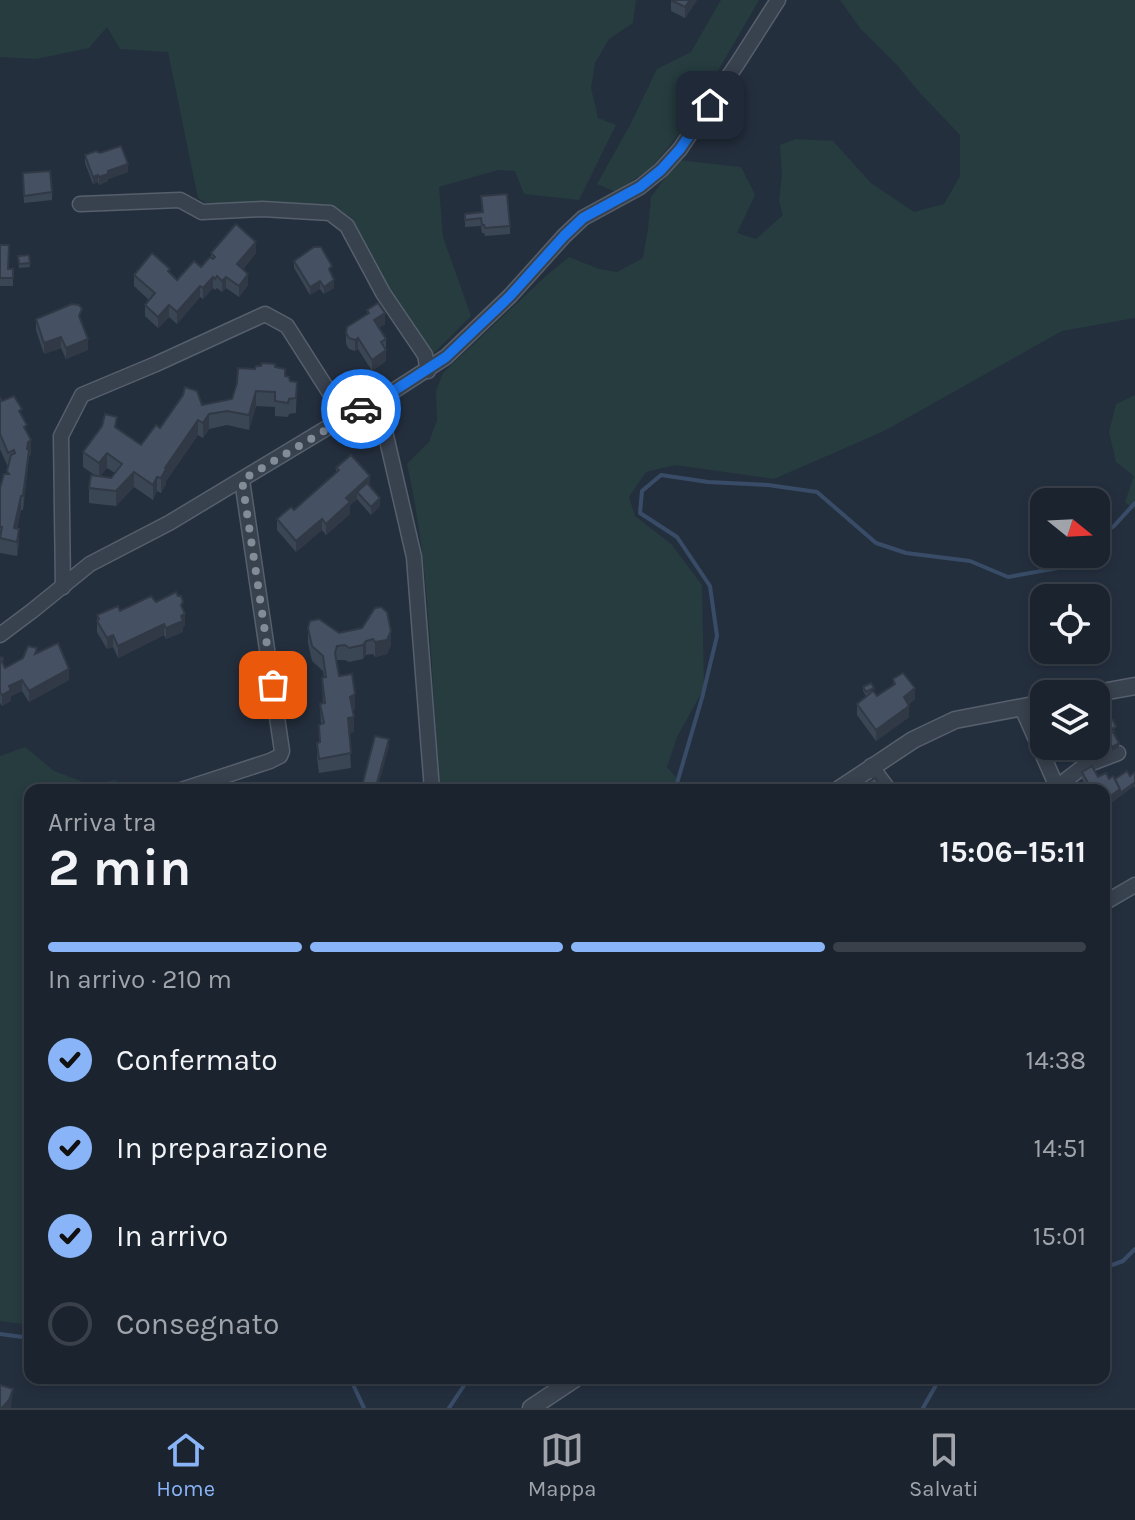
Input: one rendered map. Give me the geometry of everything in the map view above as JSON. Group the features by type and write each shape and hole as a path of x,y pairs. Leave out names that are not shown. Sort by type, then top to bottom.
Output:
{"street":[{"path":"0,635 90,564 169,523 345,417 378,401 446,357 583,218 640,187 661,170 680,149 778,0"},
{"path":"80,204 180,200 202,212 262,209 330,213 347,226 383,293 425,355 428,371"},
{"path":"63,587 61,436 82,395 265,314 287,326 345,417"},
{"path":"378,401 414,557 432,784"},
{"path":"199,784 270,761 280,756 282,751 242,480"},
{"path":"1110,691 1135,686"},
{"path":"846,784 913,740 955,720 1030,706"},
{"path":"1022,708 1056,784"},
{"path":"1061,784 1084,766 1118,753"},
{"path":"871,766 884,784"},
{"path":"1110,900 1135,885"},
{"path":"531,1408 567,1384"}],"green space":[{"path":"0,0 636,0 633,23 609,39 595,63 591,88 598,118 616,125 579,200 524,194 515,171 498,170 439,187 443,237 471,316 430,357 385,287 355,228 344,215 327,207 280,203 210,205 198,198 168,52 120,49 107,27 89,48 36,59 0,57"},
{"path":"721,0 759,0 687,124 652,167 616,192 597,184 657,69 691,52"},
{"path":"840,0 1135,0 1135,318 1062,331 884,431 774,479 675,465 646,472 629,497 635,516 671,544 702,585 704,688 677,737 667,767 682,784 440,784 426,585 407,464 429,442 437,420 436,391 443,373 569,257 599,269 617,272 643,258 651,197 678,160 741,167 755,195 737,233 756,239 783,215 779,201 782,174 780,145 796,139 833,141 871,183 914,212 944,204 960,176 960,135 860,28"},
{"path":"1135,395 1135,510 1125,502 1134,476 1116,462 1109,432 1116,404"},
{"path":"25,747 54,771 88,784 24,784 24,1324 0,1321 0,756"},
{"path":"116,780 118,784 96,784"}],"building":[{"path":"671,0 690,0 685,7"},
{"path":"121,146 128,164 108,171 108,174 93,177 85,155"},
{"path":"50,171 52,192 24,196 23,173"},
{"path":"507,194 510,226 485,228 481,218 465,220 465,214 483,212 481,196"},
{"path":"236,224 256,242 237,264 248,274 239,286 226,277 222,281 217,276 215,279 213,277 203,288 200,286 177,312 169,305 158,317 145,305 155,293 134,275 152,253 177,280 194,261 201,267 210,257 213,259 215,257 211,253"},
{"path":"0,245 9,245 8,269 13,269 13,278 0,278"},
{"path":"314,247 321,247 332,266 329,269 334,280 324,287 320,281 310,287 294,261"},
{"path":"29,255 30,263 19,264 18,256"},
{"path":"378,303 385,313 374,320 386,339 381,342 386,350 372,360 358,338 349,338 346,333 347,327"},
{"path":"72,304 82,309 79,316 88,339 66,348 61,337 44,343 36,319"},
{"path":"262,363 285,369 285,376 297,382 296,398 289,399 288,403 275,401 275,392 256,391 249,415 227,411 209,414 203,423 198,420 161,478 157,477 153,485 134,472 116,491 89,488 91,475 111,478 122,464 107,453 99,463 83,452 102,426 105,414 117,417 115,427 141,445 156,425 160,428 183,395 185,387 197,391 202,405 232,399 238,368 255,369"},
{"path":"14,396 22,409 19,411 31,440 27,449 23,496 14,528 19,529 17,542 0,538 0,488 4,474 9,474 11,455 15,453 14,450 8,453 0,434 0,398 2,401"},
{"path":"351,455 370,476 346,498 350,502 326,524 322,519 296,541 277,519 291,507 294,510 339,470 336,468"},
{"path":"367,483 380,498 371,507 357,492"},
{"path":"176,592 183,602 183,621 166,628 164,624 118,646 113,635 107,638 97,621 97,615 118,606 120,611 151,596 156,602"},
{"path":"381,607 387,612 391,631 387,640 375,642 373,639 349,648 337,646 335,653 339,676 352,674 355,694 350,697 354,717 348,718 351,753 319,759 319,725 324,723 320,704 325,703 322,678 326,677 323,656 312,646 308,628 310,621 319,619 339,633 362,628 375,608"},
{"path":"58,643 69,669 29,691 22,680 9,686 11,690 2,695 0,657 5,668 23,658 28,646 37,648 35,654"},
{"path":"903,673 915,688 904,697 909,706 876,730 857,704 873,691 877,696 895,684 893,679"},
{"path":"871,683 874,688 866,692 863,687"},
{"path":"1113,720 1116,727 1111,729 1119,743 1112,747 1110,743 1110,721"},
{"path":"375,736 389,739 377,784 363,784"},
{"path":"1092,766 1098,777 1106,773 1109,779 1113,776 1120,789 1110,796 1110,784 1089,784 1082,772"},
{"path":"1127,771 1130,776 1135,772 1135,784 1120,793 1115,779"},
{"path":"0,1385 13,1389 2,1408 0,1408"}],"waterway":[{"path":"677,784 717,636 710,586 677,537 640,513 642,491 661,475 817,492 876,543 906,553 970,561 1008,577 1058,568"},
{"path":"1110,529 1135,503"},
{"path":"1110,1266 1123,1261 1135,1249"},
{"path":"0,1334 24,1337"},
{"path":"353,1384 364,1408"},
{"path":"449,1408 465,1384"},
{"path":"923,1408 937,1384"}],"way so far":[{"path":"273,685 242,480 361,409"}],"route":[{"path":"361,409 428,371 446,357 510,296 583,218 640,187 661,170 680,149 710,105"}]}
